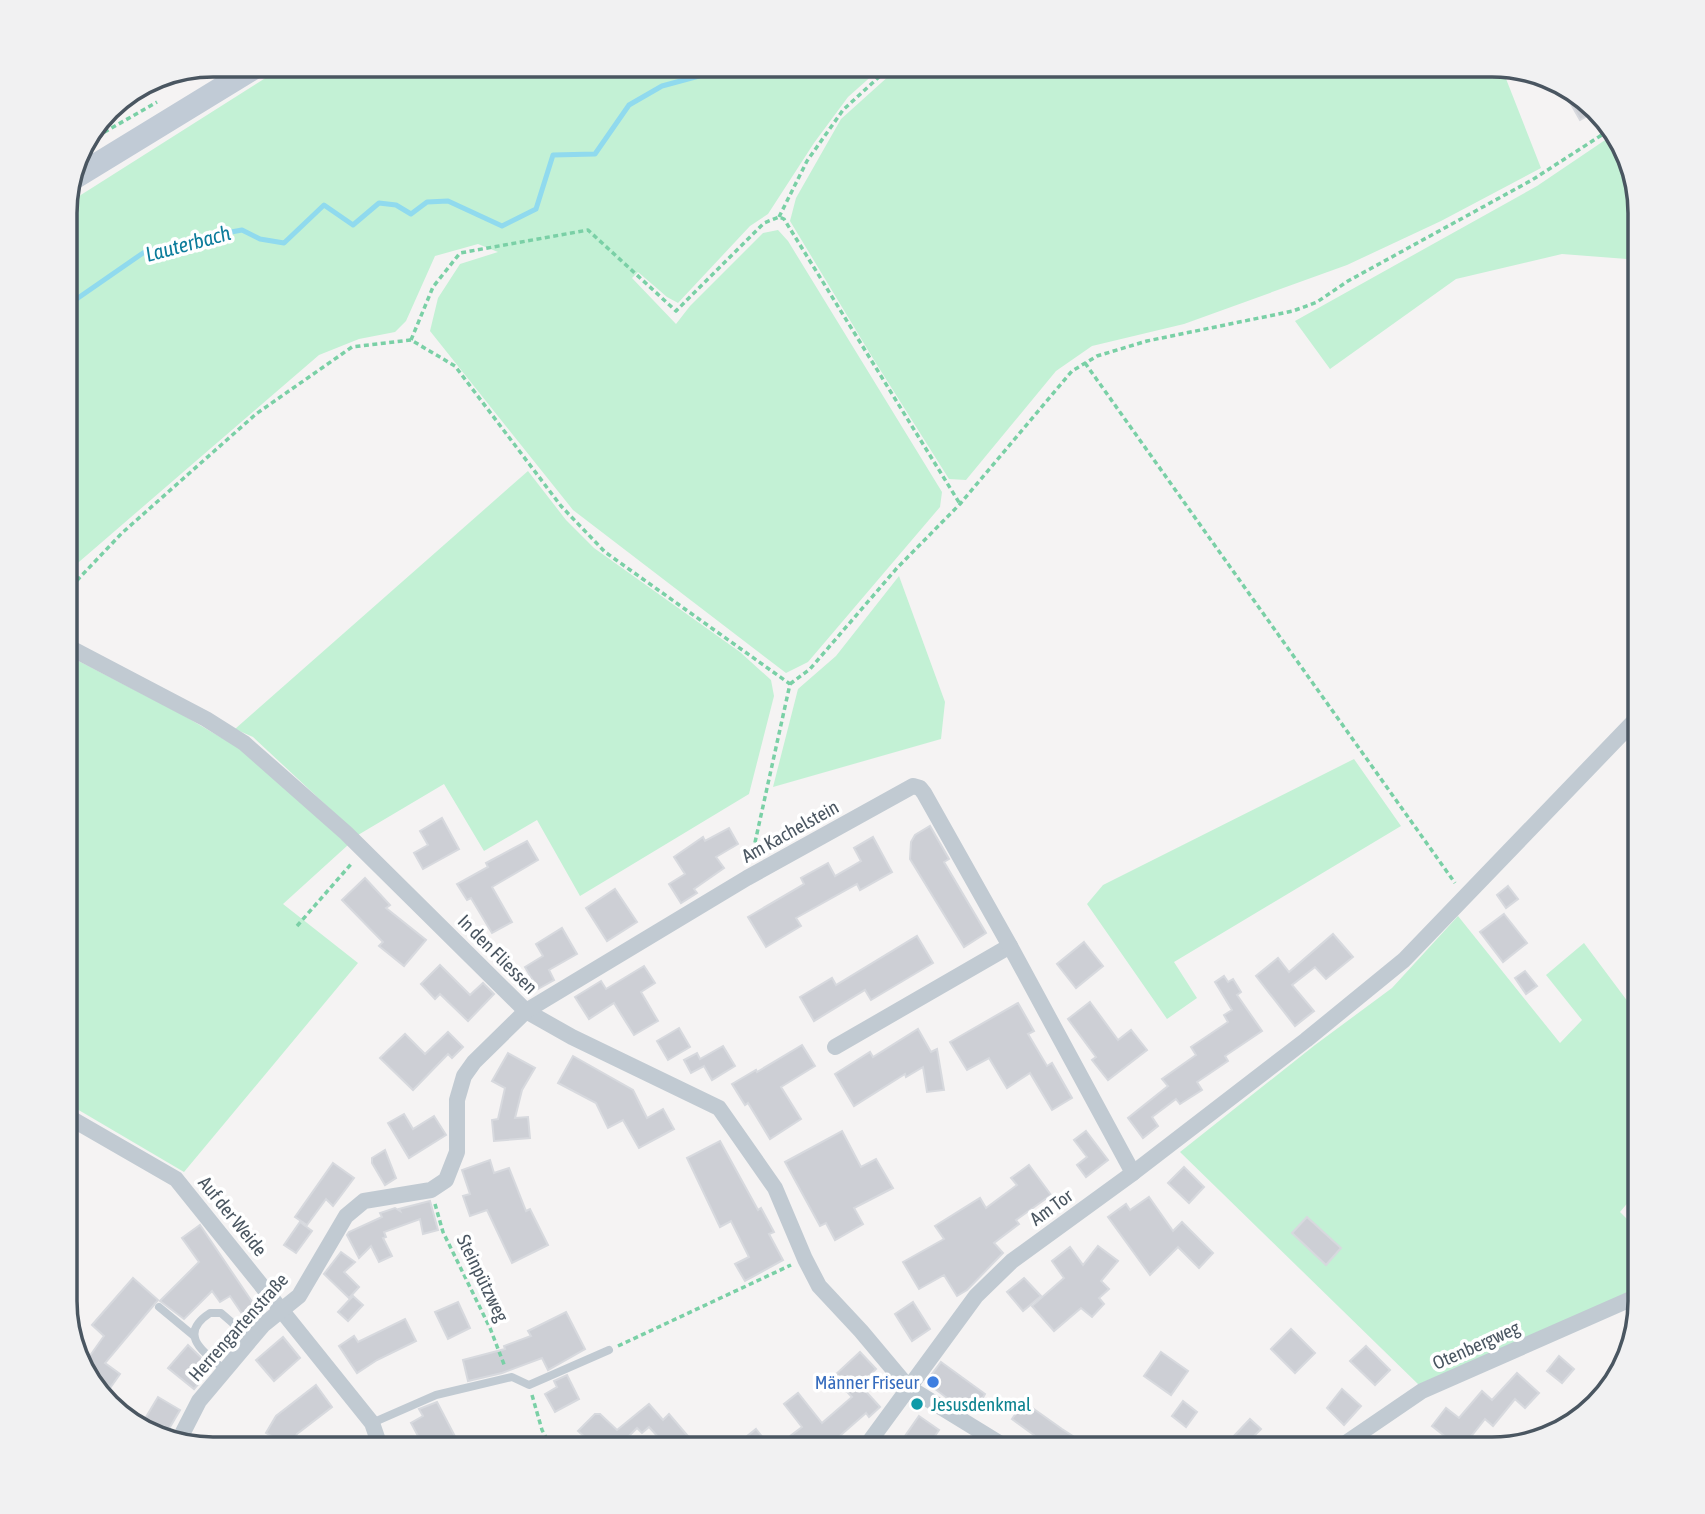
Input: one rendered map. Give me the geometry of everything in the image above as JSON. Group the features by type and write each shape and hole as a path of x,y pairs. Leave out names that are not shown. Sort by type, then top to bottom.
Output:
{"main road":[{"path":"84,172 239,77"}],"street":[{"name":"In den Fliessen","path":"77,651 206,719 244,743 363,850 526,1012 719,1108 775,1188 819,1286 908,1387 989,1437"},
{"name":"Am Tor","path":"873,1437 976,1296 1012,1261 1133,1173 1306,1040 1404,960 1628,728"},
{"name":"Am Kachelstein","path":"526,1012 747,878 913,786 924,793 1133,1173"},
{"path":"835,1047 1010,946"},
{"path":"431,1190 446,1180 457,1153 457,1100 464,1076 474,1062 526,1012"},
{"name":"Auf der Weide","path":"77,1122 176,1179 372,1423 377,1437"},
{"name":"Herrengartenstraße","path":"183,1433 200,1401 251,1339 263,1325 299,1296 346,1216 355,1207 364,1201 431,1190"},
{"name":"Otenbergweg","path":"1355,1437 1422,1391 1628,1300"}],"lane":[{"path":"159,1307 194,1336"},
{"path":"225,1370 197,1346 195,1327 210,1313 221,1313 251,1339"},
{"path":"372,1423 436,1395 512,1377 529,1385 609,1350"}],"path":[{"path":"779,218 807,161 843,110 879,77"},
{"path":"103,133 164,98"},
{"path":"747,878 790,684 810,669 897,568 960,504 1072,372 1097,356 1147,341 1293,311 1317,302 1348,281 1532,180 1603,134"},
{"path":"411,340 433,287 460,253 588,230 676,311 764,223 784,219 960,504"},
{"path":"77,580 122,533 256,414 352,347 411,340 455,366 561,506 605,552 790,684"},
{"path":"1085,363 1465,898"},
{"path":"297,926 363,850"},
{"name":"Steinpützweg","path":"431,1190 443,1232 490,1328 505,1369 512,1377"},
{"path":"609,1350 805,1259"},
{"path":"529,1385 546,1437"}],"green space":[{"path":"267,77 870,77 848,97 814,143 768,214 750,226 678,303 638,272 632,278 676,324 690,306 763,233 778,230 788,241 942,492 940,507 808,662 786,673 573,510 430,331 438,298 460,264 498,252 478,244 435,256 406,321 395,332 359,339 319,355 77,564 78,197"},
{"path":"888,77 1501,77 1506,78 1541,168 1441,221 1347,265 1184,324 1092,346 1056,371 966,480 949,479 790,221 796,198 841,119"},
{"path":"1606,139 1621,169 1627,195 1628,259 1562,254 1456,279 1330,369 1295,321 1537,186"},
{"path":"528,471 566,520 594,548 740,652 771,680 774,696 749,794 580,896 537,820 484,851 444,784 358,835 253,737 235,729"},
{"path":"899,576 945,702 941,739 773,787 798,689 836,656"},
{"path":"77,660 181,714 244,751 348,845 283,904 358,963 184,1172 77,1109"},
{"path":"1354,759 1401,826 1174,962 1197,998 1167,1019 1087,904 1103,885"},
{"path":"1458,916 1560,1043 1582,1020 1546,975 1584,943 1628,1002 1628,1202 1620,1212 1628,1220 1628,1292 1420,1386 1180,1152 1392,988"}],"building":[{"path":"1569,101 1587,116 1580,120"},
{"path":"442,818 459,849 423,869 414,853 428,845 420,831"},
{"path":"930,826 949,859 944,862 986,933 964,947 910,859 911,842 915,835"},
{"path":"729,828 738,844 716,857 724,868 694,889 697,893 681,903 669,884 685,874 674,857 703,837 705,841"},
{"path":"873,837 892,872 860,890 857,884 796,918 801,926 766,947 748,917 804,884 801,878 828,863 835,876 861,861 854,848"},
{"path":"527,841 538,860 492,887 512,922 492,933 471,898 467,900 457,884 488,867 486,863"},
{"path":"365,878 390,905 386,908 426,940 404,966 379,946 383,942 342,900"},
{"path":"1508,886 1518,899 1506,908 1497,895"},
{"path":"615,889 637,922 607,941 586,908"},
{"path":"1504,914 1527,943 1503,962 1480,932"},
{"path":"562,928 577,954 549,970 554,980 538,989 525,967 543,956 536,944"},
{"path":"1333,934 1353,957 1326,979 1315,967 1292,985 1314,1011 1295,1026 1256,976 1278,958 1289,972"},
{"path":"917,936 933,963 871,1000 865,990 814,1021 800,997 832,978 836,985"},
{"path":"1084,942 1103,966 1076,988 1057,964"},
{"path":"440,965 470,995 483,983 494,994 468,1021 440,994 435,999 421,984"},
{"path":"644,966 655,983 641,992 658,1021 634,1035 614,1003 589,1019 575,997 601,981 606,989"},
{"path":"1525,971 1537,986 1526,994 1515,978"},
{"path":"1224,976 1228,982 1233,979 1241,992 1237,995 1262,1031 1225,1056 1228,1061 1197,1082 1202,1090 1180,1104 1176,1099 1152,1117 1158,1126 1143,1138 1128,1118 1168,1086 1162,1079 1196,1055 1191,1047 1228,1022 1224,1015 1232,1010 1215,982"},
{"path":"1090,1002 1118,1040 1131,1030 1147,1050 1108,1080 1092,1060 1096,1057 1068,1019"},
{"path":"1018,1003 1034,1031 1028,1034 1047,1066 1052,1063 1072,1098 1052,1110 1030,1073 1007,1088 989,1058 967,1070 950,1042"},
{"path":"679,1028 690,1047 668,1060 657,1041"},
{"path":"918,1029 931,1052 937,1049 944,1090 927,1092 923,1067 906,1077 905,1074 854,1106 835,1074 870,1052 873,1057"},
{"path":"448,1032 463,1047 452,1058 448,1054 413,1090 380,1058 405,1034 425,1054"},
{"path":"802,1045 815,1066 781,1087 801,1119 770,1139 748,1103 745,1105 732,1084"},
{"path":"723,1046 735,1066 712,1080 704,1066 691,1073 684,1060 697,1053 700,1059"},
{"path":"508,1053 535,1068 522,1090 515,1118 528,1117 530,1138 494,1141 492,1120 498,1119 505,1088 492,1081"},
{"path":"573,1056 633,1090 647,1118 663,1109 674,1129 639,1148 623,1120 608,1128 596,1103 558,1083"},
{"path":"404,1114 413,1129 434,1116 446,1135 409,1158 388,1123"},
{"path":"842,1131 861,1167 876,1159 893,1188 854,1208 863,1224 835,1240 826,1223 820,1226 785,1162"},
{"path":"1086,1131 1108,1160 1086,1177 1077,1165 1087,1157 1074,1140"},
{"path":"720,1141 758,1210 761,1208 774,1232 769,1234 783,1260 745,1281 735,1264 749,1257 731,1221 720,1227 687,1158"},
{"path":"385,1150 396,1178 385,1185 372,1163 372,1158"},
{"path":"490,1160 494,1173 509,1168 526,1211 530,1209 548,1245 512,1263 487,1210 470,1216 463,1196 470,1194 462,1170"},
{"path":"333,1163 354,1178 333,1206 326,1199 307,1225 295,1217"},
{"path":"1029,1165 1051,1195 1016,1220 1019,1224 994,1243 1003,1253 967,1290 957,1296 944,1275 919,1289 903,1262 944,1239 935,1226 980,1198 986,1208 1017,1185 1011,1178"},
{"path":"1184,1167 1204,1187 1189,1203 1168,1183"},
{"path":"1149,1197 1173,1231 1182,1222 1213,1253 1199,1268 1178,1247 1150,1275 1108,1217 1126,1204 1130,1210"},
{"path":"430,1201 438,1230 423,1234 420,1219 384,1232 386,1237 383,1238 392,1256 379,1262 371,1246 359,1258 347,1235 349,1232 382,1217 380,1213 395,1208 400,1211 399,1209"},
{"path":"1307,1217 1341,1248 1326,1265 1292,1233"},
{"path":"300,1222 312,1231 296,1253 284,1245"},
{"path":"200,1225 259,1312 247,1321 230,1296 220,1302 212,1291 184,1319 160,1301 199,1262 182,1238"},
{"path":"1098,1246 1118,1261 1101,1281 1109,1289 1099,1298 1104,1304 1092,1317 1081,1308 1054,1331 1032,1306 1064,1278 1052,1261 1070,1247 1083,1265"},
{"path":"341,1252 355,1262 344,1272 359,1287 349,1298 324,1274"},
{"path":"133,1278 158,1300 105,1363 120,1374 109,1389 89,1357 104,1336 92,1325"},
{"path":"1024,1278 1041,1296 1023,1311 1007,1292"},
{"path":"353,1296 363,1305 348,1321 338,1312"},
{"path":"458,1302 470,1328 448,1339 435,1312"},
{"path":"913,1302 930,1329 912,1341 895,1314"},
{"path":"566,1312 585,1349 548,1370 542,1358 502,1373 468,1381 463,1360 505,1349 504,1346 531,1336 528,1331"},
{"path":"405,1319 416,1341 357,1373 339,1346 354,1336 358,1342"},
{"path":"1291,1329 1315,1353 1295,1373 1271,1349"},
{"path":"283,1337 300,1358 274,1381 256,1360"},
{"path":"188,1345 212,1368 194,1389 168,1368"},
{"path":"1366,1346 1390,1370 1375,1385 1350,1361"},
{"path":"860,1352 876,1369 860,1385 880,1407 869,1417 866,1413 839,1437 789,1437 802,1427 784,1404 798,1393 822,1423 852,1397 833,1377"},
{"path":"1161,1352 1188,1371 1171,1395 1144,1376"},
{"path":"1559,1356 1574,1369 1562,1383 1547,1371"},
{"path":"941,1362 985,1394 974,1413 951,1401 926,1382"},
{"path":"1517,1373 1539,1393 1525,1408 1515,1399 1493,1426 1485,1419 1471,1437 1446,1437 1432,1426 1446,1408 1459,1418 1482,1391 1492,1400"},
{"path":"567,1375 579,1399 555,1412 545,1394 557,1387 554,1381"},
{"path":"316,1385 332,1407 295,1437 273,1437 266,1433 276,1416"},
{"path":"1342,1389 1361,1406 1344,1425 1327,1408"},
{"path":"158,1397 180,1410 168,1430 145,1419"},
{"path":"1183,1401 1197,1412 1186,1427 1172,1416"},
{"path":"437,1402 455,1437 419,1437 411,1423 423,1416 419,1409"},
{"path":"1024,1402 1074,1437 1037,1437 1012,1419"},
{"path":"649,1404 663,1420 669,1414 689,1437 658,1437 649,1427 642,1433 637,1428 628,1437 585,1437 578,1431 595,1414 600,1414 617,1430"},
{"path":"919,1416 939,1430 934,1437 904,1437"},
{"path":"1250,1419 1261,1429 1253,1437 1233,1437"},
{"path":"756,1429 762,1437 746,1437"}],"waterway":[{"name":"Lauterbach","path":"77,299 143,253 182,241 242,230 260,239 284,243 324,205 353,225 379,203 396,205 411,214 427,202 448,201 502,226 536,209 553,155 595,154 629,105 662,86 695,77"}],"place":[{"name":"Männer Friseur","path":"933,1382"},
{"name":"Jesusdenkmal","path":"917,1404"}]}
